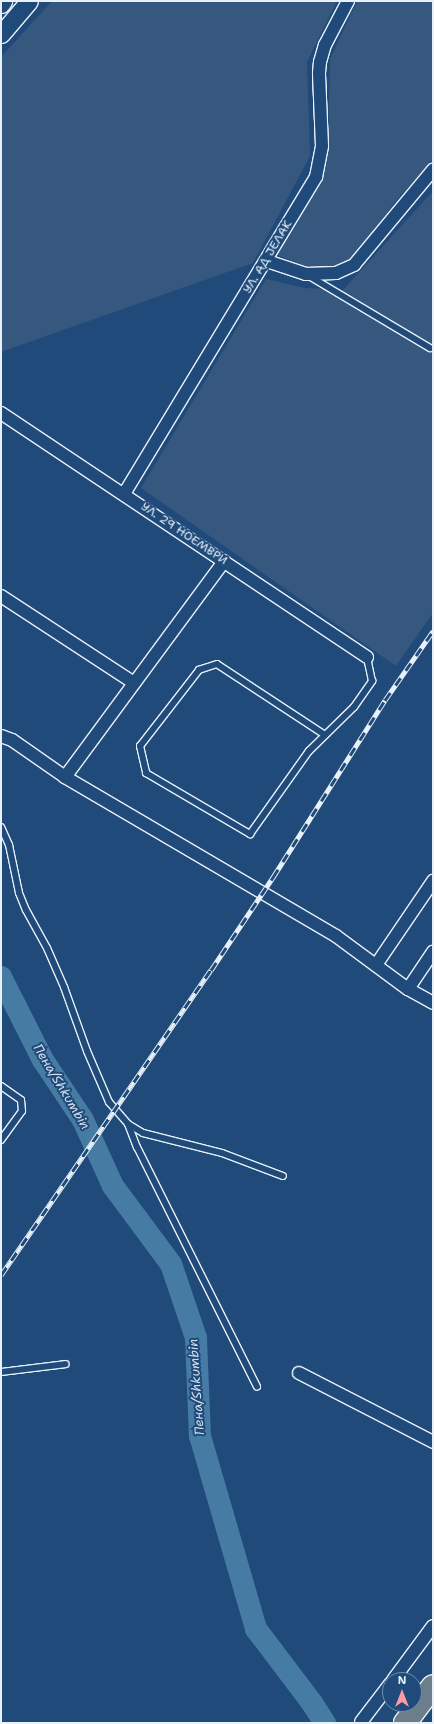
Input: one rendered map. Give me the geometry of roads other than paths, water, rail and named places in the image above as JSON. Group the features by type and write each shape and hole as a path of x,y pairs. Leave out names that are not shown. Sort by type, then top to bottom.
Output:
{"highway":[{"path":"405,1723 433,1686"}],"street":[{"path":"1,34 29,1"},
{"name":"УЛ. АД ЈЕЛАК","path":"124,494 316,177 322,146 319,73 320,62 325,45 348,1"},
{"path":"267,260 306,274 336,273 354,265 433,170"},
{"name":"УЛ. 29 НОЕМВРИ","path":"1,412 367,657"},
{"path":"65,777 224,561"},
{"path":"1,596 134,683"},
{"path":"1,736 12,740 65,777 336,936 408,989 433,1003"},
{"path":"376,965 433,881"},
{"path":"408,989 433,952"},
{"path":"299,1373 433,1442"},
{"path":"399,1672 433,1626"},
{"path":"361,1722 382,1694"}],"lane":[{"path":"306,274 430,348"},
{"path":"325,736 217,664 199,670 140,746 146,773 250,834 309,751 325,736 354,708 372,681 367,657"},
{"path":"1,827 8,845 19,893 26,910 47,948 64,987 77,1025 105,1095 128,1124 137,1147 257,1387"},
{"path":"1,1086 21,1100 22,1111 1,1140"},
{"path":"128,1124 143,1133 222,1153 283,1176"},
{"path":"1,1372 66,1364"}],"waterway":[{"name":"Пена/Shkumbin","path":"1,977 43,1060 83,1120 113,1186 171,1264 196,1338 200,1436 256,1629 312,1703 325,1723"}],"railway":[{"path":"1,1275 211,970 273,877 385,700 433,631"}]}
